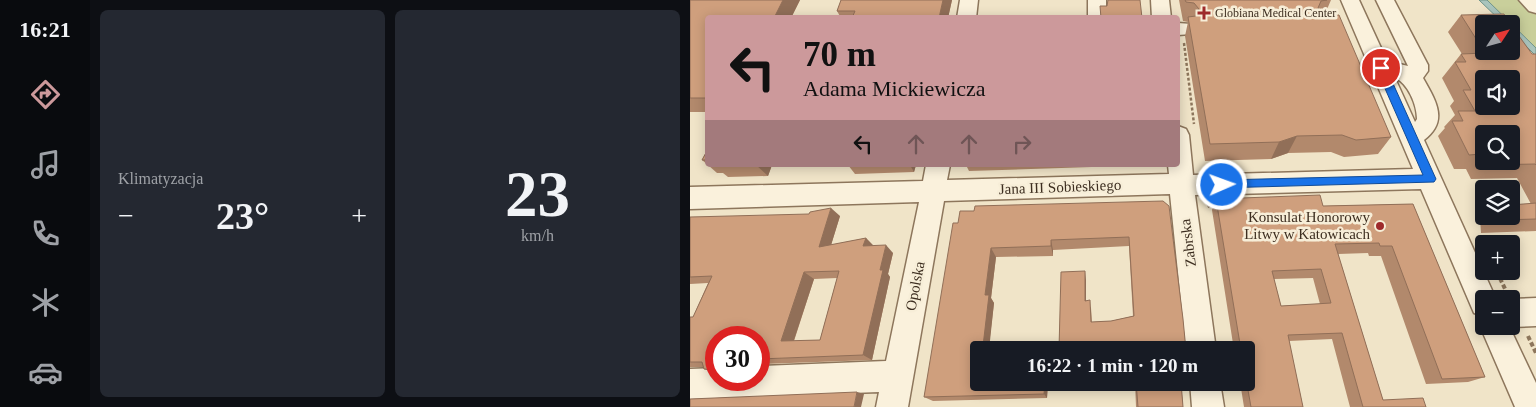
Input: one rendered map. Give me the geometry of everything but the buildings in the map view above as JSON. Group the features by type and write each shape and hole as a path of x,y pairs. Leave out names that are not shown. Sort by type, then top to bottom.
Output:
{"street":[{"path":"966,15 969,0"},
{"path":"1097,0 1097,15"},
{"path":"1160,0 1162,15"},
{"path":"1350,0 1478,290"},
{"path":"1385,0 1418,65 1418,71 1411,77"},
{"path":"1528,0 1536,7"},
{"path":"1340,26 1361,25"},
{"path":"1381,68 1396,70 1411,77 1429,111 1429,120 1424,129 1412,137"},
{"name":"Zabrska","path":"1186,130 1182,185 1184,218 1200,341"},
{"name":"Jana III Sobieskiego","path":"690,198 935,178 1182,185 1430,179"},
{"name":"Opolska","path":"892,407 935,178"},
{"path":"1520,313 1536,312"},
{"path":"1498,335 1531,407"},
{"path":"690,384 898,376"},
{"path":"1206,391 1208,407"}],"path":[{"path":"1181,29 1186,130"}],"green space":[{"path":"1487,0 1536,0 1536,48 1520,32 1520,15 1502,15"}],"water":[{"path":"1479,0 1487,0 1502,15 1495,15"},
{"path":"1520,32 1536,48 1536,56 1520,40"}],"place":[{"name":"Globiana Medical Center","path":"1204,13"},
{"name":"Konsulat Honorowy Litwy w Katowicach","path":"1380,226"}],"route":[{"path":"1222,185 1430,179 1381,68"}]}
